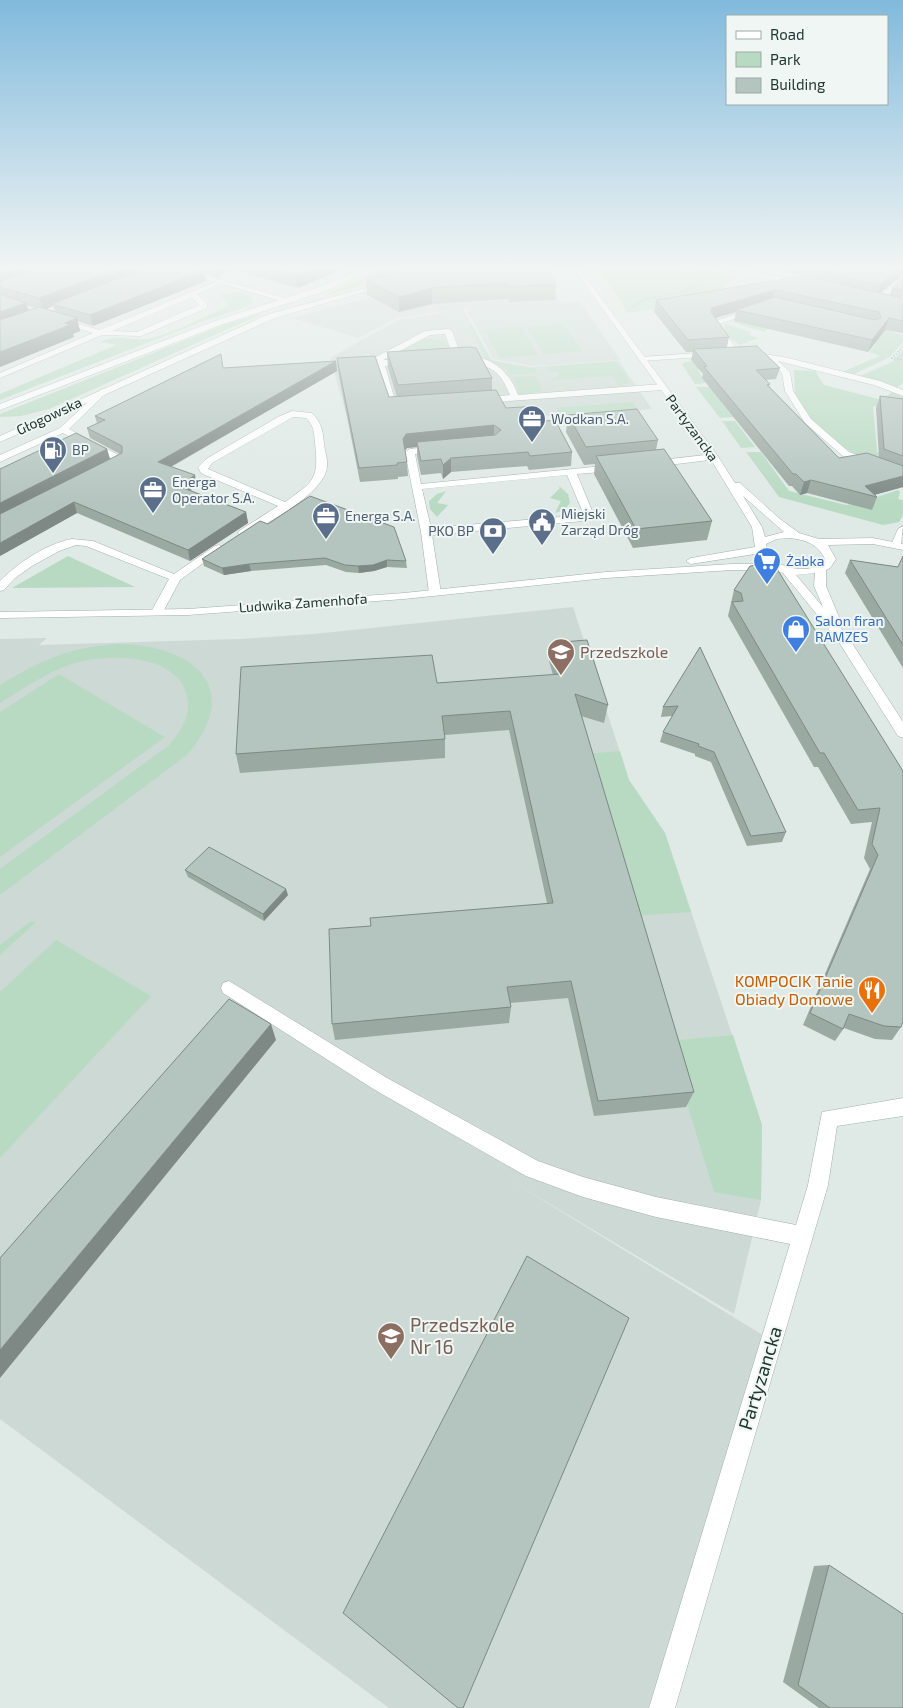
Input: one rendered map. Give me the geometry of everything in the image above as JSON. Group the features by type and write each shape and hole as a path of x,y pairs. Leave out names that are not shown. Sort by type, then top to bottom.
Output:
{"street":[{"path":"0,376 73,345"},
{"name":"Głogowska","path":"0,407 161,345"},
{"name":"Głogowska","path":"1,437 208,345"},
{"path":"406,345 379,359 393,407 412,406"},
{"path":"453,345 458,358"},
{"name":"Partyzancka","path":"632,345 714,457 756,527 760,546"},
{"path":"729,345 734,352"},
{"path":"642,359 734,352 766,354 877,384 903,394"},
{"path":"766,354 786,372 789,392 808,421 846,454 903,475"},
{"path":"439,359 458,358 479,361 501,370 507,376 515,397"},
{"path":"381,364 420,361"},
{"path":"468,401 662,388"},
{"path":"0,459 63,430 102,392"},
{"path":"157,612 175,578 284,505 309,488 319,479 322,468 317,422 309,415 292,414 281,419 209,461 203,467 204,471 208,473 284,505"},
{"path":"63,430 121,460 104,469"},
{"path":"435,593 426,532 410,452 447,448"},
{"path":"647,464 714,457"},
{"path":"417,488 576,468 628,466"},
{"path":"426,532 590,518 576,468"},
{"name":"Partyzancka","path":"723,472 776,521 796,535"},
{"path":"796,535 817,542 873,541 900,546 903,529"},
{"name":"Ludwika Zamenhofa","path":"606,575 760,546 775,536 796,535"},
{"path":"0,588 10,576 26,566 63,544 77,541 90,543 175,578"},
{"path":"817,542 829,554 830,560 821,570 820,586 842,637"},
{"path":"760,546 761,556 767,562 782,569 842,637 903,733"},
{"name":"Ludwika Zamenhofa","path":"0,615 188,612 435,593 606,575 732,566 811,572 821,570"},
{"path":"229,988 381,1084 533,1169 584,1187 656,1207 802,1236"},
{"name":"Partyzancka","path":"662,1708 818,1184 829,1118 903,1107"}],"path":[{"path":"903,347 892,358 903,360"}],"shaded area":[{"path":"354,345 483,345 492,360 532,367 619,361 652,409 559,417 535,414 351,431 330,358"},
{"path":"485,345 609,345 620,360 533,366 493,359"},
{"path":"573,607 629,780 665,833 762,1125 761,1200 734,1314 498,1173 771,1340 662,1708 389,1708 0,1419 0,639 47,638 39,645 240,639 314,634"}],"green space":[{"path":"114,345 142,345 0,400 0,394 116,345"},
{"path":"174,345 193,345 49,409 21,416 0,417 0,414"},
{"path":"410,345 449,345 449,349 402,356 399,350"},
{"path":"479,345 482,345 491,361 531,368 616,361 630,382 619,386 612,376 551,380 557,378 559,374 558,371 549,372 547,367 535,368 536,373 511,375 505,368 486,360"},
{"path":"492,345 532,345 538,355 500,358"},
{"path":"538,345 578,345 582,351 544,354"},
{"path":"875,345 901,345 890,357 852,375 842,372 880,356 869,352"},
{"path":"903,350 903,383 896,388 860,376 894,361"},
{"path":"750,357 746,367 698,370 706,383 695,384 682,364 686,362"},
{"path":"794,370 815,371 824,385 882,400 892,392 903,396 903,409 873,406 877,452 903,455 903,473 857,455 835,443 808,417 795,393"},
{"path":"535,376 543,391 520,395 513,377"},
{"path":"696,387 710,387 733,417 720,418"},
{"path":"633,402 638,410 560,416 556,408"},
{"path":"722,421 735,421 755,447 741,448"},
{"path":"746,452 761,452 789,491 846,505 862,502 898,490 900,492 898,499 903,500 903,515 899,522 883,525 779,497"},
{"path":"558,485 568,494 570,503 564,510 555,513 561,501 550,498 560,488"},
{"path":"446,491 437,503 448,505 437,517 430,509 429,501 437,494"},
{"path":"68,556 135,587 12,588"},
{"path":"119,644 145,646 168,652 188,661 202,674 210,690 211,709 204,730 187,755 0,895 0,869 168,746 182,726 187,715 188,703 184,688 176,676 150,662 134,659 102,658 76,663 42,677 0,703 0,685 29,668 56,656 85,648"},
{"path":"59,674 165,737 0,857 0,712"},
{"path":"620,751 629,780 665,833 691,912 631,916 584,754"},
{"path":"31,921 35,923 0,955 0,945"},
{"path":"56,940 151,996 0,1158 0,992"},
{"path":"733,1035 762,1125 761,1200 714,1192 668,1041"}],"building":[{"path":"0,345 19,345 0,352"},
{"path":"757,346 780,368 756,370 770,384 767,385 839,458 867,453 903,466 903,476 865,486 877,497 811,480 804,482 796,474 793,474 704,367 707,366 693,349"},
{"path":"476,348 492,378 398,385 387,352"},
{"path":"221,354 223,368 336,361 158,462 195,475 178,486 246,512 188,550 74,502 0,543 0,514 122,453 122,446 87,428 105,420 95,416"},
{"path":"375,356 389,397 496,390 506,408 538,406 546,421 555,420 572,452 530,456 528,452 451,458 443,465 441,459 421,461 417,442 495,435 501,430 494,425 406,434 403,439 407,462 397,463 397,465 359,468 337,358"},
{"path":"880,396 903,399 903,456 884,449"},
{"path":"637,409 658,440 586,447 568,415"},
{"path":"76,433 107,449 0,503 0,469"},
{"path":"664,449 712,521 636,529 596,456"},
{"name":"Energa S.A.","path":"310,496 394,527 406,561 387,560 373,565 358,566 345,565 325,558 222,568 202,559 260,521 268,524"},
{"path":"903,556 903,645 850,560 898,567"},
{"path":"764,564 777,569 903,771 903,1021 901,1027 884,1026 849,1014 843,1029 810,1013 878,855 872,844 880,808 858,810 824,753 820,753 732,602 743,601 741,593 734,590 750,566"},
{"path":"587,640 608,705 575,694 694,1092 598,1101 571,981 507,987 511,1007 332,1024 329,929 371,926 370,918 553,903 510,711 442,716 445,739 236,754 241,667 432,655 437,683 560,674 551,643"},
{"path":"700,647 786,832 751,836 714,752 698,746 699,744 663,732 678,706 663,707"},
{"path":"209,847 286,889 263,914 185,870"},
{"path":"229,999 271,1024 0,1350 0,1258"},
{"path":"527,1256 629,1318 463,1708 458,1708 343,1613"},
{"path":"829,1565 903,1614 903,1708 830,1708 798,1685"}],"place":[{"name":"Wodkan S.A.","path":"532,443"},
{"name":"BP","path":"53,474"},
{"name":"Energa Operator S.A.","path":"153,514"},
{"name":"Energa S.A.","path":"326,540"},
{"name":"Miejski Zarząd Dróg","path":"542,546"},
{"name":"PKO BP","path":"493,555"},
{"name":"Żabka","path":"767,585"},
{"name":"Salon firan RAMZES","path":"796,653"},
{"name":"Przedszkole","path":"561,676"},
{"name":"KOMPOCIK Tanie Obiady Domowe","path":"872,1014"},
{"name":"Przedszkole Nr 16","path":"391,1360"}]}
